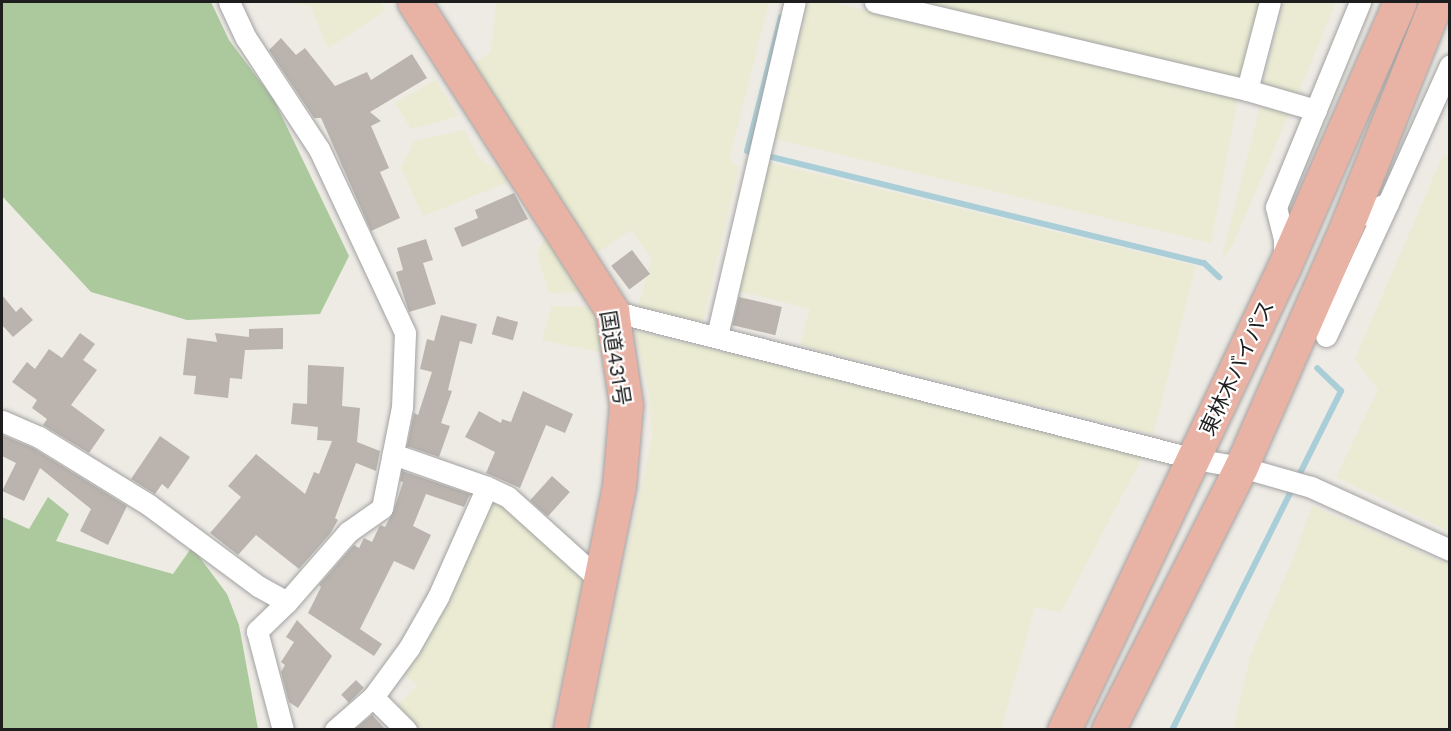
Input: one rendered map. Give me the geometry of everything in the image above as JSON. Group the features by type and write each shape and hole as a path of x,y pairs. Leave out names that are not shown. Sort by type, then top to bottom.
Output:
{"highway":[{"name":"国道431号","path":"414,2 612,311 626,405 619,486 602,582 570,729"},
{"name":"東林木バイパス","path":"1064,729 1195,459 1284,267 1400,2"},
{"name":"東林木バイパス","path":"1108,729 1241,467 1347,225 1436,2"}],"street":[{"path":"229,2 246,38 319,149 405,333 402,407 382,508 348,532 287,602 257,631 283,729"},
{"path":"717,336 795,2"},
{"path":"875,2 1247,90 1316,110"},
{"path":"1247,90 1270,2"},
{"path":"1284,267 1284,239 1276,207 1360,2"},
{"path":"1326,336 1449,65"},
{"path":"1347,225 1363,214 1388,203"},
{"path":"612,311 1195,459 1241,467 1311,487 1449,550"},
{"path":"2,421 39,437 149,505 258,586 287,602"},
{"path":"393,454 487,487 508,497 602,582"},
{"path":"335,729 373,697 409,648 438,597 487,487"},
{"path":"373,697 406,729"}],"green space":[{"path":"2,2 211,2 229,40 274,100 349,256 320,314 187,320 91,292 2,196"},
{"path":"282,2 380,2 386,10 328,48 310,6"},
{"path":"496,2 769,2 729,160 739,167 703,321 638,306 652,258 631,230 597,253 469,67 491,52"},
{"path":"809,2 831,2 1238,99 1211,243 775,139"},
{"path":"922,2 1260,2 1241,80"},
{"path":"1284,2 1336,2 1298,94 1263,83"},
{"path":"436,80 458,116 411,129 395,103"},
{"path":"1260,107 1289,114 1233,244 1221,261"},
{"path":"464,130 480,159 514,180 423,216 401,168 414,141"},
{"path":"1443,155 1450,157 1449,531 1336,477 1378,390 1355,359"},
{"path":"767,162 1196,266 1153,434 800,345 810,309 735,290"},
{"path":"544,240 554,242 585,292 549,293 537,254"},
{"path":"552,306 591,307 609,354 542,340"},
{"path":"635,331 1145,452 1061,612 1035,607 1001,729 589,730 652,438 650,397"},
{"path":"496,493 587,574 550,729 411,729 392,711 418,685 398,670 480,508 489,512"},
{"path":"48,497 69,514 56,541 173,574 192,547 227,594 239,625 258,729 2,729 2,517 29,529"},
{"path":"1312,506 1449,565 1449,729 1233,729 1251,654 1293,559"}],"building":[{"path":"281,38 296,55 305,48 335,86 367,72 371,80 412,54 427,78 370,112 381,121 371,126 389,168 380,172 400,218 371,231 321,118 314,118 269,50"},
{"path":"514,193 528,219 462,247 454,228 478,218 475,210"},
{"path":"426,239 433,260 423,263 436,304 409,312 396,272 403,270 397,248"},
{"path":"632,250 650,274 629,290 611,266"},
{"path":"2,295 16,312 21,307 33,320 13,337 2,325"},
{"path":"739,297 782,307 775,335 732,325"},
{"path":"441,315 477,324 472,344 460,341 448,390 452,391 441,423 450,426 439,457 407,446 414,413 418,415 432,372 420,369 427,339 434,341"},
{"path":"497,316 518,322 513,340 492,334"},
{"path":"283,328 283,349 245,350 242,379 230,378 228,398 194,394 196,376 183,375 187,338 217,342 215,333 249,337 249,329"},
{"path":"80,333 95,344 83,360 97,370 71,405 105,430 89,453 43,425 47,419 32,408 37,400 12,382 27,362 35,369 49,349 62,358"},
{"path":"308,365 344,367 342,406 360,408 357,442 380,451 376,471 356,463 335,518 338,520 330,534 299,569 256,535 238,555 210,533 241,497 228,486 256,454 305,494 314,472 319,474 332,441 317,440 318,427 291,424 293,403 307,404"},
{"path":"523,391 573,414 565,433 546,425 520,488 486,473 495,452 465,437 479,411 501,423 502,419 511,422"},
{"path":"2,435 33,448 127,506 108,545 80,531 91,509 40,468 24,501 2,491 16,463 2,456"},
{"path":"160,436 190,457 168,489 162,484 155,494 131,479"},
{"path":"402,471 470,494 464,507 426,494 413,526 431,535 414,570 394,561 360,629 382,644 374,656 308,613 321,587 319,585 354,545 359,548 364,538 372,542 380,525 385,527 394,510 403,482 400,481"},
{"path":"552,476 570,492 548,517 530,501"},
{"path":"297,620 332,656 298,708 289,702 281,672 285,665 281,662 294,642 286,637"},
{"path":"356,680 364,688 349,703 341,695"},
{"path":"372,715 385,729 355,729"}],"waterway":[{"path":"781,17 747,151 1204,263 1219,277"},
{"path":"1172,730 1341,391 1317,368"}]}
